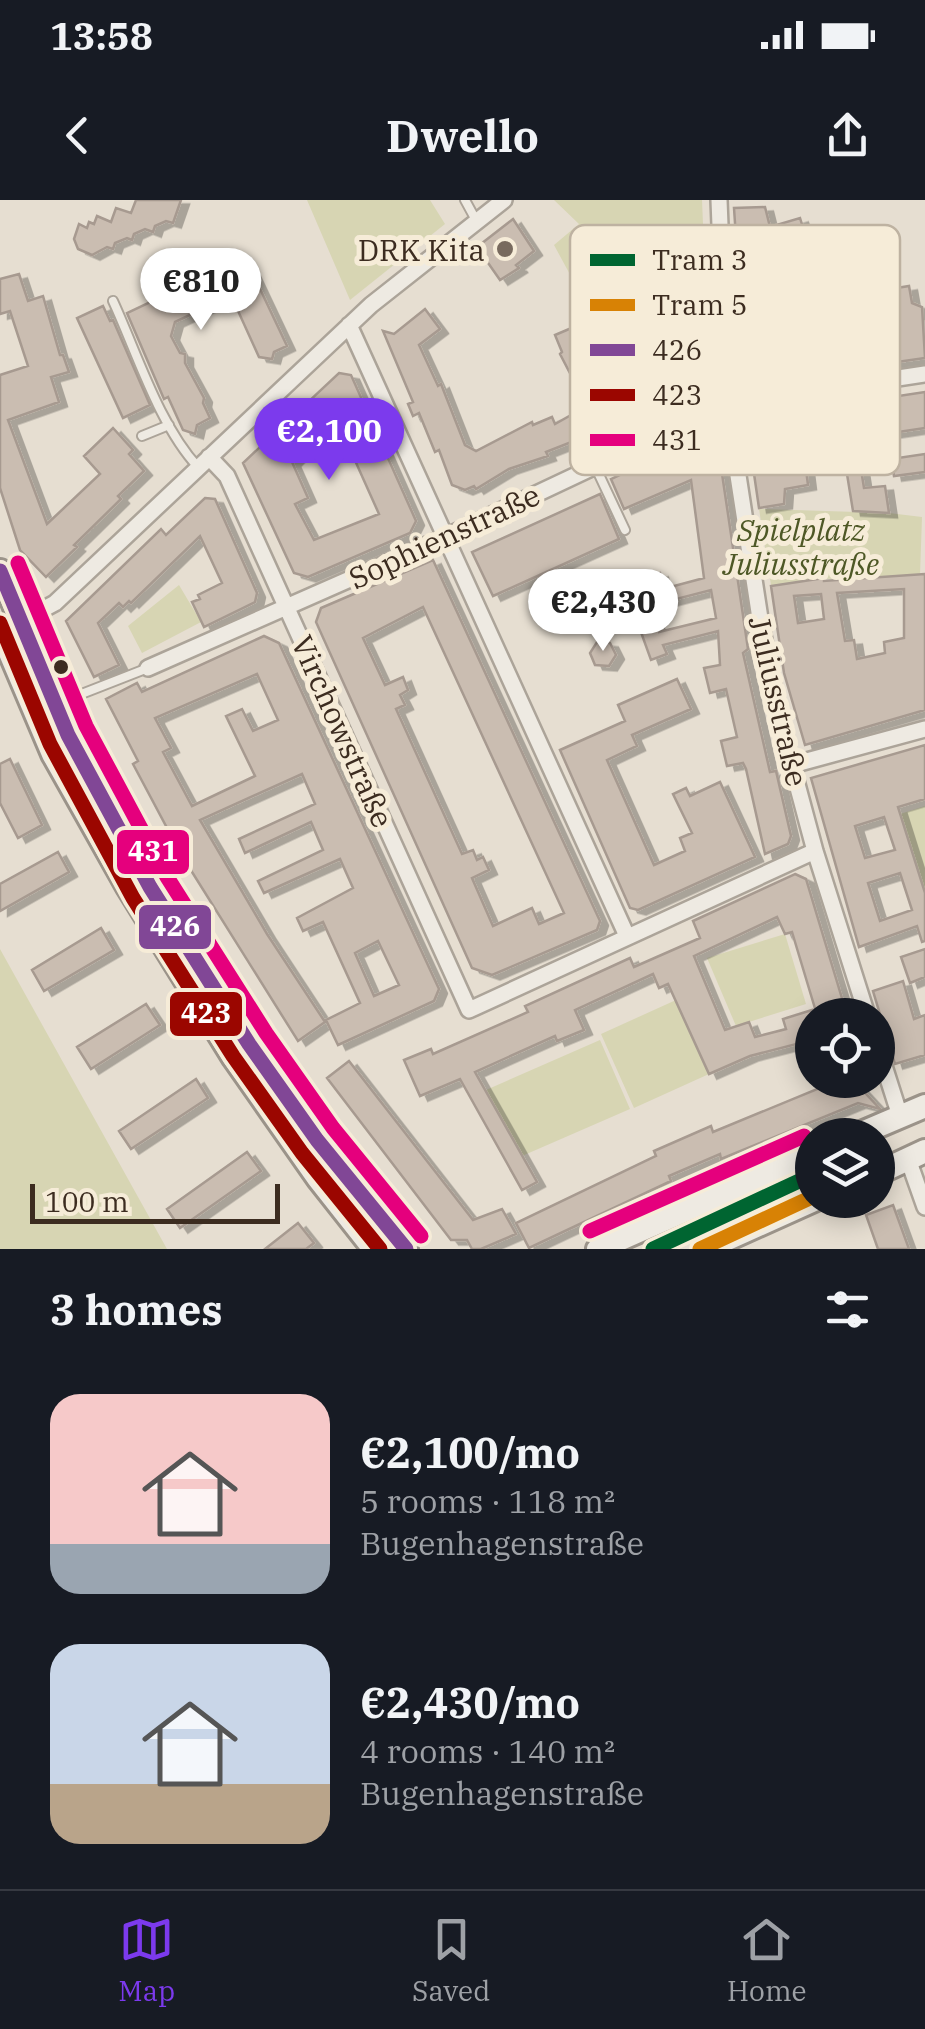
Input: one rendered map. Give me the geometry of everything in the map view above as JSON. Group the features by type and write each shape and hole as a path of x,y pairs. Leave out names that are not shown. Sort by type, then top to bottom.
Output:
{"main road":[{"path":"0,571 7,628 53,754 128,888 234,1058 318,1178 374,1249"},
{"path":"7,628 199,968 317,1140 406,1249"},
{"path":"895,1118 925,1106"},
{"path":"598,1249 795,1162"},
{"path":"705,1249 795,1209"}],"street":[{"path":"7,628 55,603 349,325 504,200"},
{"name":"Juliusstraße","path":"719,200 720,225"},
{"path":"349,325 627,936 815,851"},
{"name":"Sophienstraße","path":"900,378 925,374"},
{"name":"Virchowstraße","path":"204,462 227,476 470,1010 627,936"},
{"name":"Sophienstraße","path":"148,668 576,475"},
{"name":"Juliusstraße","path":"738,475 760,625 792,764 862,998"},
{"path":"792,764 925,728"},
{"path":"894,1098 900,1116"},
{"path":"916,1155 925,1207"}],"lane":[{"path":"465,200 476,222"},
{"path":"113,301 169,425 186,455 204,462"},
{"path":"142,436 169,425"},
{"path":"592,475 624,530"},
{"name":"Sophienstraße","path":"84,694 148,668"}],"green space":[{"path":"307,200 430,200 445,224 350,300"},
{"path":"554,200 702,200 703,225 579,224"},
{"path":"570,232 570,274 554,245"},
{"name":"Spielplatz Juliusstraße","path":"759,509 922,517 920,575 771,585"},
{"path":"179,585 201,622 142,653 128,626"},
{"path":"925,806 925,894 900,814"},
{"path":"785,934 804,998 795,998 795,1007 736,1026 707,958"},
{"path":"0,949 167,1249 0,1249"},
{"path":"676,1000 709,1074 634,1108 601,1034"},
{"path":"600,1040 630,1109 522,1156 486,1090"}],"building":[{"path":"136,200 181,200 173,223 166,221 155,226 153,232 145,229 134,234 132,240 127,238 115,243 113,249 107,247 92,255 78,249 74,239 79,224 87,228 97,216 111,222 116,208 131,213"},
{"path":"765,207 770,225 735,225 734,208"},
{"path":"800,218 802,225 777,225"},
{"name":"DRK Kita","path":"513,219 534,251 516,265 519,268 500,280 477,247"},
{"path":"245,257 287,346 274,352 272,359 259,357 234,302 224,299 175,322 171,336 180,353 185,354 185,363 210,418 197,425 195,434 183,430 168,397 164,399 127,313"},
{"path":"19,274 28,301 43,296 60,355 69,372 51,377 59,402 8,420 47,524 100,474 84,456 113,428 133,450 129,454 144,471 46,577 20,550 0,488 0,375 28,366 10,311 0,314 0,279"},
{"path":"909,286 912,303 922,307 925,358 900,362 900,287"},
{"path":"103,306 110,321 113,320 150,405 123,418 77,318"},
{"path":"425,309 440,329 419,345 438,386 441,384 465,445 476,451 532,422 533,425 552,417 555,424 570,416 570,443 546,452 548,456 509,469 476,489 452,485 419,413 413,416 408,404 413,402 383,331 394,334"},
{"path":"570,329 570,373 560,354 555,335"},
{"path":"339,373 351,375 416,521 410,533 308,577 294,573 243,463","holes":["336,418 379,514 314,540 295,504 308,498 292,462"]},
{"path":"925,392 925,428 900,432 900,396"},
{"path":"925,454 925,472 894,476 900,475 900,458"},
{"path":"620,475 722,475 748,649 743,653 770,772 776,771 791,836 788,844 765,854 746,769 743,763 727,766 721,741 737,737 726,689 710,693 704,668 720,665 718,631 663,645 667,654 651,660 633,610 649,605 644,577 660,573 663,589 704,578 691,480 624,509 611,479","holes":["711,590 716,618 659,632 649,606"]},
{"path":"754,475 807,475 808,485 785,489 784,504 759,508"},
{"path":"847,475 862,475 864,488 885,486 889,513 853,511"},
{"path":"600,494 619,539 493,596 472,552"},
{"path":"205,498 215,499 257,593 255,602 204,627 192,602 222,583 200,536 131,603 123,607 119,603 98,623 119,665 94,677 66,621 161,529 166,535"},
{"path":"433,560 600,921 597,930 492,975 472,968 316,622 321,608","holes":["423,607 564,913 539,924 532,908 493,926 472,878 489,870 483,857 477,860 473,850 462,854 396,709 405,705 400,695 408,690 403,677 385,685 363,638"]},
{"path":"925,574 925,710 805,745 784,673 771,586","holes":["904,589 904,638 884,642 885,653 857,659 854,640 845,641 837,593","821,594 824,619 798,623 794,596"]},
{"path":"264,636 279,643 439,989 434,1001 338,1045 326,1020 360,1003 323,922 303,931 297,918 353,888 340,859 264,893 258,881 323,850 311,822 245,853 239,839 315,804 302,774 200,820 267,934 325,1022 298,1041 182,856 133,764 138,761 106,699 137,683 142,692","holes":["257,674 278,720 253,731 242,709 226,716 255,776 192,806 163,752 171,748 155,718","378,941 399,985 374,996 355,953"]},
{"path":"597,642 610,643 616,655 609,666 595,665 590,653"},
{"path":"677,679 691,709 632,735 637,746 607,760 654,865 685,851 680,838 692,833 673,794 686,788 690,796 720,782 755,857 638,910 630,908 560,750 625,721 618,705"},
{"path":"925,745 925,799 898,807 925,893 925,941 922,942 917,926 859,947 811,778","holes":["884,817 895,850 865,858 855,826","900,873 912,910 880,921 868,883"]},
{"path":"10,759 42,825 18,838 0,803 0,764"},
{"path":"58,852 69,872 0,911 0,884"},
{"path":"795,874 806,879 842,998 812,998 792,932 785,934 777,917 694,956 725,1030 749,1022 755,1037 786,1029 783,1019 795,1015 795,1044 750,1056 709,1074 668,984 659,988 653,974 575,1010 584,1030 557,1041 555,1036 475,1072 537,1182 522,1190 460,1079 420,1096 404,1060 431,1049 433,1054 528,1012 525,1006 630,958 634,967 700,938 693,921"},
{"path":"101,928 114,950 44,991 32,970"},
{"path":"925,949 925,977 910,983 901,957"},
{"path":"903,981 914,1019 925,1015 925,1055 895,1064 895,998 875,998 873,991"},
{"path":"146,1004 160,1025 91,1069 77,1047"},
{"path":"349,1061 473,1220 502,1209 516,1234 481,1249 472,1249 467,1240 451,1240 327,1078"},
{"path":"196,1079 208,1098 131,1149 119,1131"},
{"path":"795,1098 870,1098 880,1109 858,1103 821,1118 795,1118 795,1129 669,1176 671,1181 529,1248 516,1223 656,1156 654,1151 711,1126 713,1132"},
{"path":"247,1152 261,1171 180,1228 167,1209"},
{"path":"895,1210 909,1249 878,1249 867,1218 895,1218"},
{"path":"298,1223 314,1243 306,1249 265,1249"}],"tram line":[{"name":"3","path":"653,1249 795,1183"},
{"name":"5","path":"700,1249 795,1205"}],"transit line":[{"name":"431","path":"18,563 86,726 167,877 266,1033 333,1128 421,1236"},
{"name":"426","path":"0,571 68,735 150,887 249,1044 317,1140 406,1249"},
{"name":"423","path":"0,623 50,744 133,898 233,1056 302,1153 380,1249"},
{"name":"431","path":"590,1231 795,1140"}],"place":[{"name":"DRK Kita","path":"505,249"}]}
